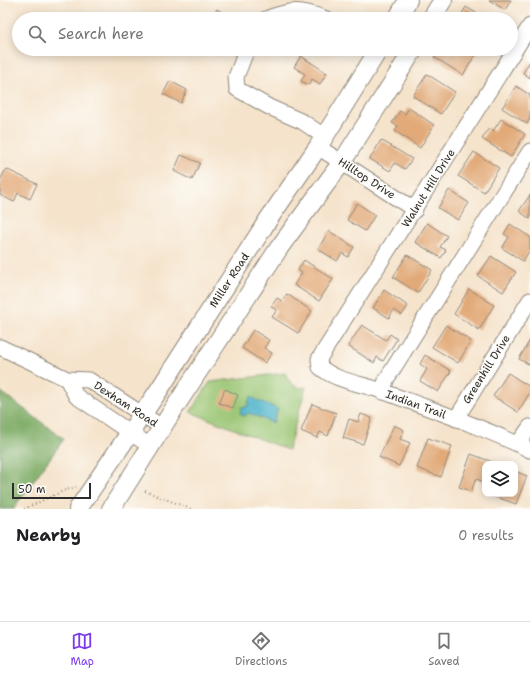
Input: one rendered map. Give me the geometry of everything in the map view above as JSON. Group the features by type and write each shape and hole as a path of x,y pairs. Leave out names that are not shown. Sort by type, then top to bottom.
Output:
{"main road":[{"path":"401,12 408,0"},
{"path":"436,12 443,0"},
{"name":"Miller Road","path":"78,509 321,142 375,56"},
{"path":"111,509 162,427 279,248 342,162 410,56"}],"street":[{"path":"284,12 298,12"},
{"name":"Walnut Hill Drive","path":"518,45 530,26"},
{"name":"Hilltop Drive","path":"244,56 236,77 237,89 270,107 303,122 342,162 415,210"},
{"name":"Walnut Hill Drive","path":"325,350 511,56"},
{"path":"383,392 386,380 530,151"},
{"name":"Greenhill Drive","path":"456,419 530,300"},
{"name":"Dexham Road","path":"0,347 67,379 89,380 162,427"},
{"name":"Indian Trail","path":"325,350 319,359 320,366 329,374 456,419 524,447"},
{"name":"Dexham Road","path":"67,379 76,396 150,446"},
{"path":"524,447 530,427"}],"path":[{"path":"24,509 63,491 82,486"},
{"path":"145,491 191,509"}],"green space":[{"path":"285,373 288,379 296,386 302,388 306,387 288,450 190,412 210,382"},
{"path":"0,391 64,439 13,509 0,509"}],"water":[{"path":"250,397 278,409 273,423 249,413 244,416 240,413 242,407 247,407"}],"building":[{"path":"489,0 511,0 505,10"},
{"path":"466,7 474,12 463,12"},
{"path":"301,56 327,73 320,84 312,79 309,85 301,81 305,74 294,67"},
{"path":"435,56 475,56 463,75"},
{"path":"530,61 530,78 523,73"},
{"path":"427,74 455,92 441,114 413,96"},
{"path":"170,81 187,90 181,103 163,94"},
{"path":"516,86 530,95 530,118 527,124 502,108"},
{"path":"409,108 434,125 420,148 395,131 398,126 392,123 400,111 405,114"},
{"path":"501,119 525,134 511,157 482,139 489,128 493,131"},
{"path":"381,140 412,159 405,169 395,163 390,171 370,159"},
{"path":"474,152 499,168 484,192 458,176"},
{"path":"181,155 200,163 192,180 174,171"},
{"path":"6,169 37,184 30,199 18,193 14,202 0,195 0,180"},
{"path":"449,190 469,203 458,220 438,208"},
{"path":"530,195 530,219 519,211"},
{"path":"357,203 375,215 365,231 347,220"},
{"path":"427,223 447,236 440,247 446,250 441,258 415,242"},
{"path":"510,224 530,237 530,250 523,261 502,248 509,237 504,234"},
{"path":"329,231 354,247 348,257 342,253 337,261 318,249"},
{"path":"407,255 432,270 418,293 393,277"},
{"path":"491,256 516,272 503,292 478,276"},
{"path":"304,260 333,279 319,301 294,285 302,273 298,270"},
{"path":"469,289 494,305 479,330 454,314"},
{"path":"384,290 408,306 402,315 394,310 389,318 373,308"},
{"path":"287,294 312,311 298,333 272,317 277,310 271,307 277,298 282,301"},
{"path":"362,325 386,340 390,334 397,339 383,361 377,357 374,363 348,346"},
{"path":"446,325 471,341 458,363 432,347"},
{"path":"253,330 269,340 264,348 272,353 265,363 242,348"},
{"path":"530,340 530,365 519,359"},
{"path":"425,355 451,371 438,392 420,381 427,369 420,364"},
{"path":"508,373 530,387 530,392 518,412 493,396"},
{"path":"225,389 238,395 233,408 219,403"},
{"path":"312,404 336,413 328,436 320,432 317,438 301,431"},
{"path":"361,414 372,418 363,444 343,438 349,419 358,422"},
{"path":"394,425 404,430 400,439 410,443 399,466 379,457"},
{"path":"428,438 452,446 441,477 417,468"},
{"path":"471,454 490,461 482,461 482,481 476,479 471,491 459,487"},
{"path":"518,472 527,476 516,504 496,497 518,497"}]}
